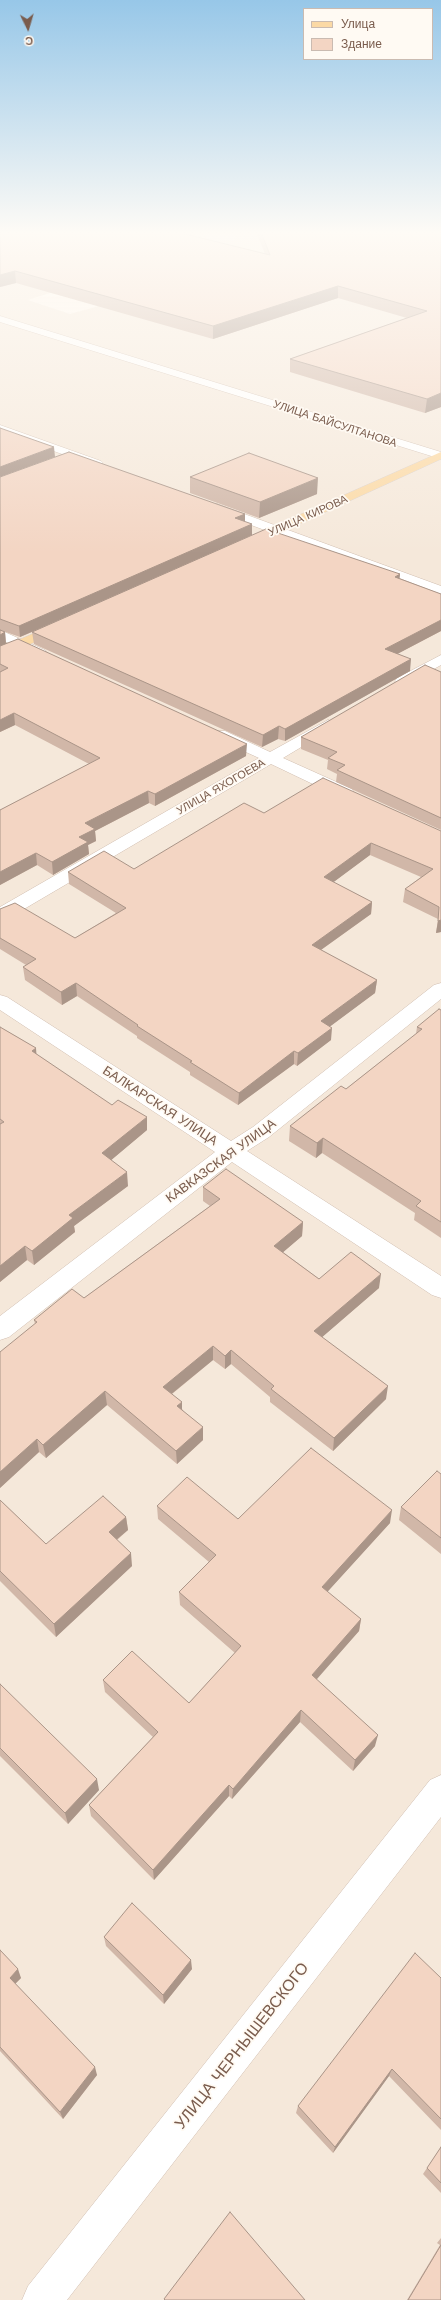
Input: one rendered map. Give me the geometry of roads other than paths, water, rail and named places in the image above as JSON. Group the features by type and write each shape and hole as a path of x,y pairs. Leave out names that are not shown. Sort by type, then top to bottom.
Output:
{"main road":[{"name":"УЛИЦА КИРОВА","path":"234,549 441,456"},
{"path":"0,653 70,622"}],"street":[{"name":"УЛИЦА БАЙСУЛТАНОВА","path":"65,339 441,456"},
{"path":"0,428 111,468"},
{"path":"60,460 75,455"},
{"path":"206,503 441,591"},
{"path":"0,634 56,660"},
{"path":"387,690 441,659"},
{"name":"УЛИЦА ЯХОГОЕВА","path":"0,915 339,718"},
{"path":"206,728 363,801"},
{"name":"КАВКАЗСКАЯ УЛИЦА","path":"0,1330 230,1152 261,1132 441,989"},
{"name":"БАЛКАРСКАЯ УЛИЦА","path":"0,1001 441,1288"},
{"name":"УЛИЦА ЧЕРНЫШЕВСКОГО","path":"42,2300 441,1791"}]}
